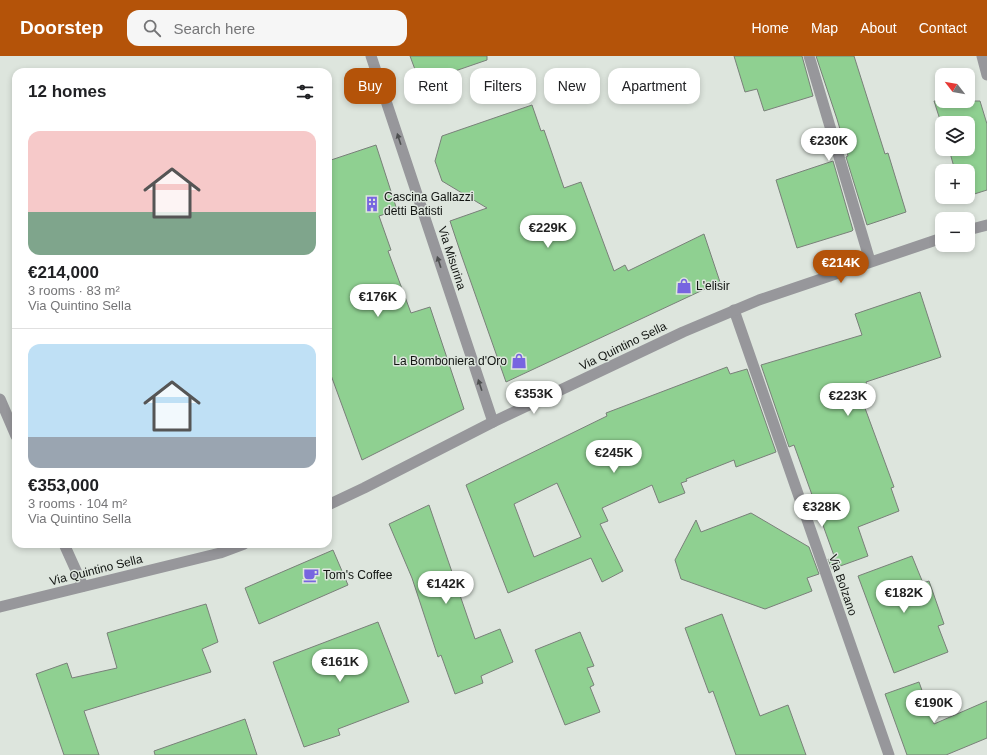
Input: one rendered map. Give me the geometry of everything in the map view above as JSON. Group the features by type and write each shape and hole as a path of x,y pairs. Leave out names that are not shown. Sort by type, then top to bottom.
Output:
{"street":[{"name":"Via Misurina","path":"371,56 493,422"},
{"path":"809,56 870,262"},
{"path":"982,56 987,75"},
{"path":"975,228 987,225"},
{"name":"Via Quintino Sella","path":"332,503 493,422 682,332 734,310 935,240"},
{"name":"Via Bolzano","path":"734,310 889,755"},
{"path":"0,399 12,427"},
{"path":"66,548 83,586"},
{"name":"Via Quintino Sella","path":"0,607 220,553 233,548"}],"building":[{"path":"410,56 487,56 487,60 462,69 414,68"},
{"path":"734,56 802,56 813,96 764,111 757,89 745,92"},
{"path":"816,56 854,56 885,154 888,153 906,212 867,225 846,157 848,156 837,119"},
{"path":"975,101 980,101 987,124 987,190 975,194 975,164 953,164 951,156 975,156 975,116 939,116 936,108 975,108"},
{"path":"532,105 541,131 544,130 564,188 581,182 614,271 625,265 628,271 704,234 720,282 506,382 450,221 487,208 442,181 435,161 442,136"},
{"path":"376,145 397,210 379,216 391,250 388,251 411,313 430,307 464,409 362,460 332,378 332,160"},
{"path":"833,161 853,230 797,248 776,180"},
{"path":"920,292 941,357 866,382 871,397 862,400 894,487 891,488 899,511 858,527 868,556 832,569 828,559 837,564 794,445 789,447 761,365 862,335 855,314"},
{"path":"727,367 730,374 747,369 776,452 736,467 734,460 686,479 687,481 681,483 685,493 659,503 652,485 602,508 608,521 600,524 623,571 602,582 591,558 508,593 466,485 607,416 606,413","holes":["557,483 581,537 534,557 514,504"]},
{"path":"429,505 475,639 500,629 513,662 481,676 483,683 455,694 441,655 438,657 412,578 389,524"},
{"path":"751,513 809,547 819,574 807,578 812,591 765,609 681,579 675,560 696,520 701,532"},
{"path":"333,550 348,585 259,624 245,588"},
{"path":"912,556 923,583 929,581 944,624 938,626 948,652 894,673 858,576"},
{"path":"206,604 218,642 202,649 211,672 84,711 99,755 64,755 36,674 67,663 72,678 117,668 107,633"},
{"path":"722,614 760,716 788,705 806,755 736,755 713,691 709,693 685,628"},
{"path":"378,622 409,702 338,729 340,735 304,747 273,662"},
{"path":"580,632 594,666 587,668 594,685 590,687 600,712 565,725 535,650"},
{"path":"919,682 934,724 987,701 987,738 946,755 907,755 885,694"},
{"path":"245,719 257,755 155,755 154,751"}],"place":[{"name":"Cascina Gallazzi detti Batisti","path":"372,204"},
{"name":"L'elisir","path":"684,286"},
{"name":"La Bomboniera d'Oro","path":"519,361"},
{"name":"Tom's Coffee","path":"311,575"}]}
